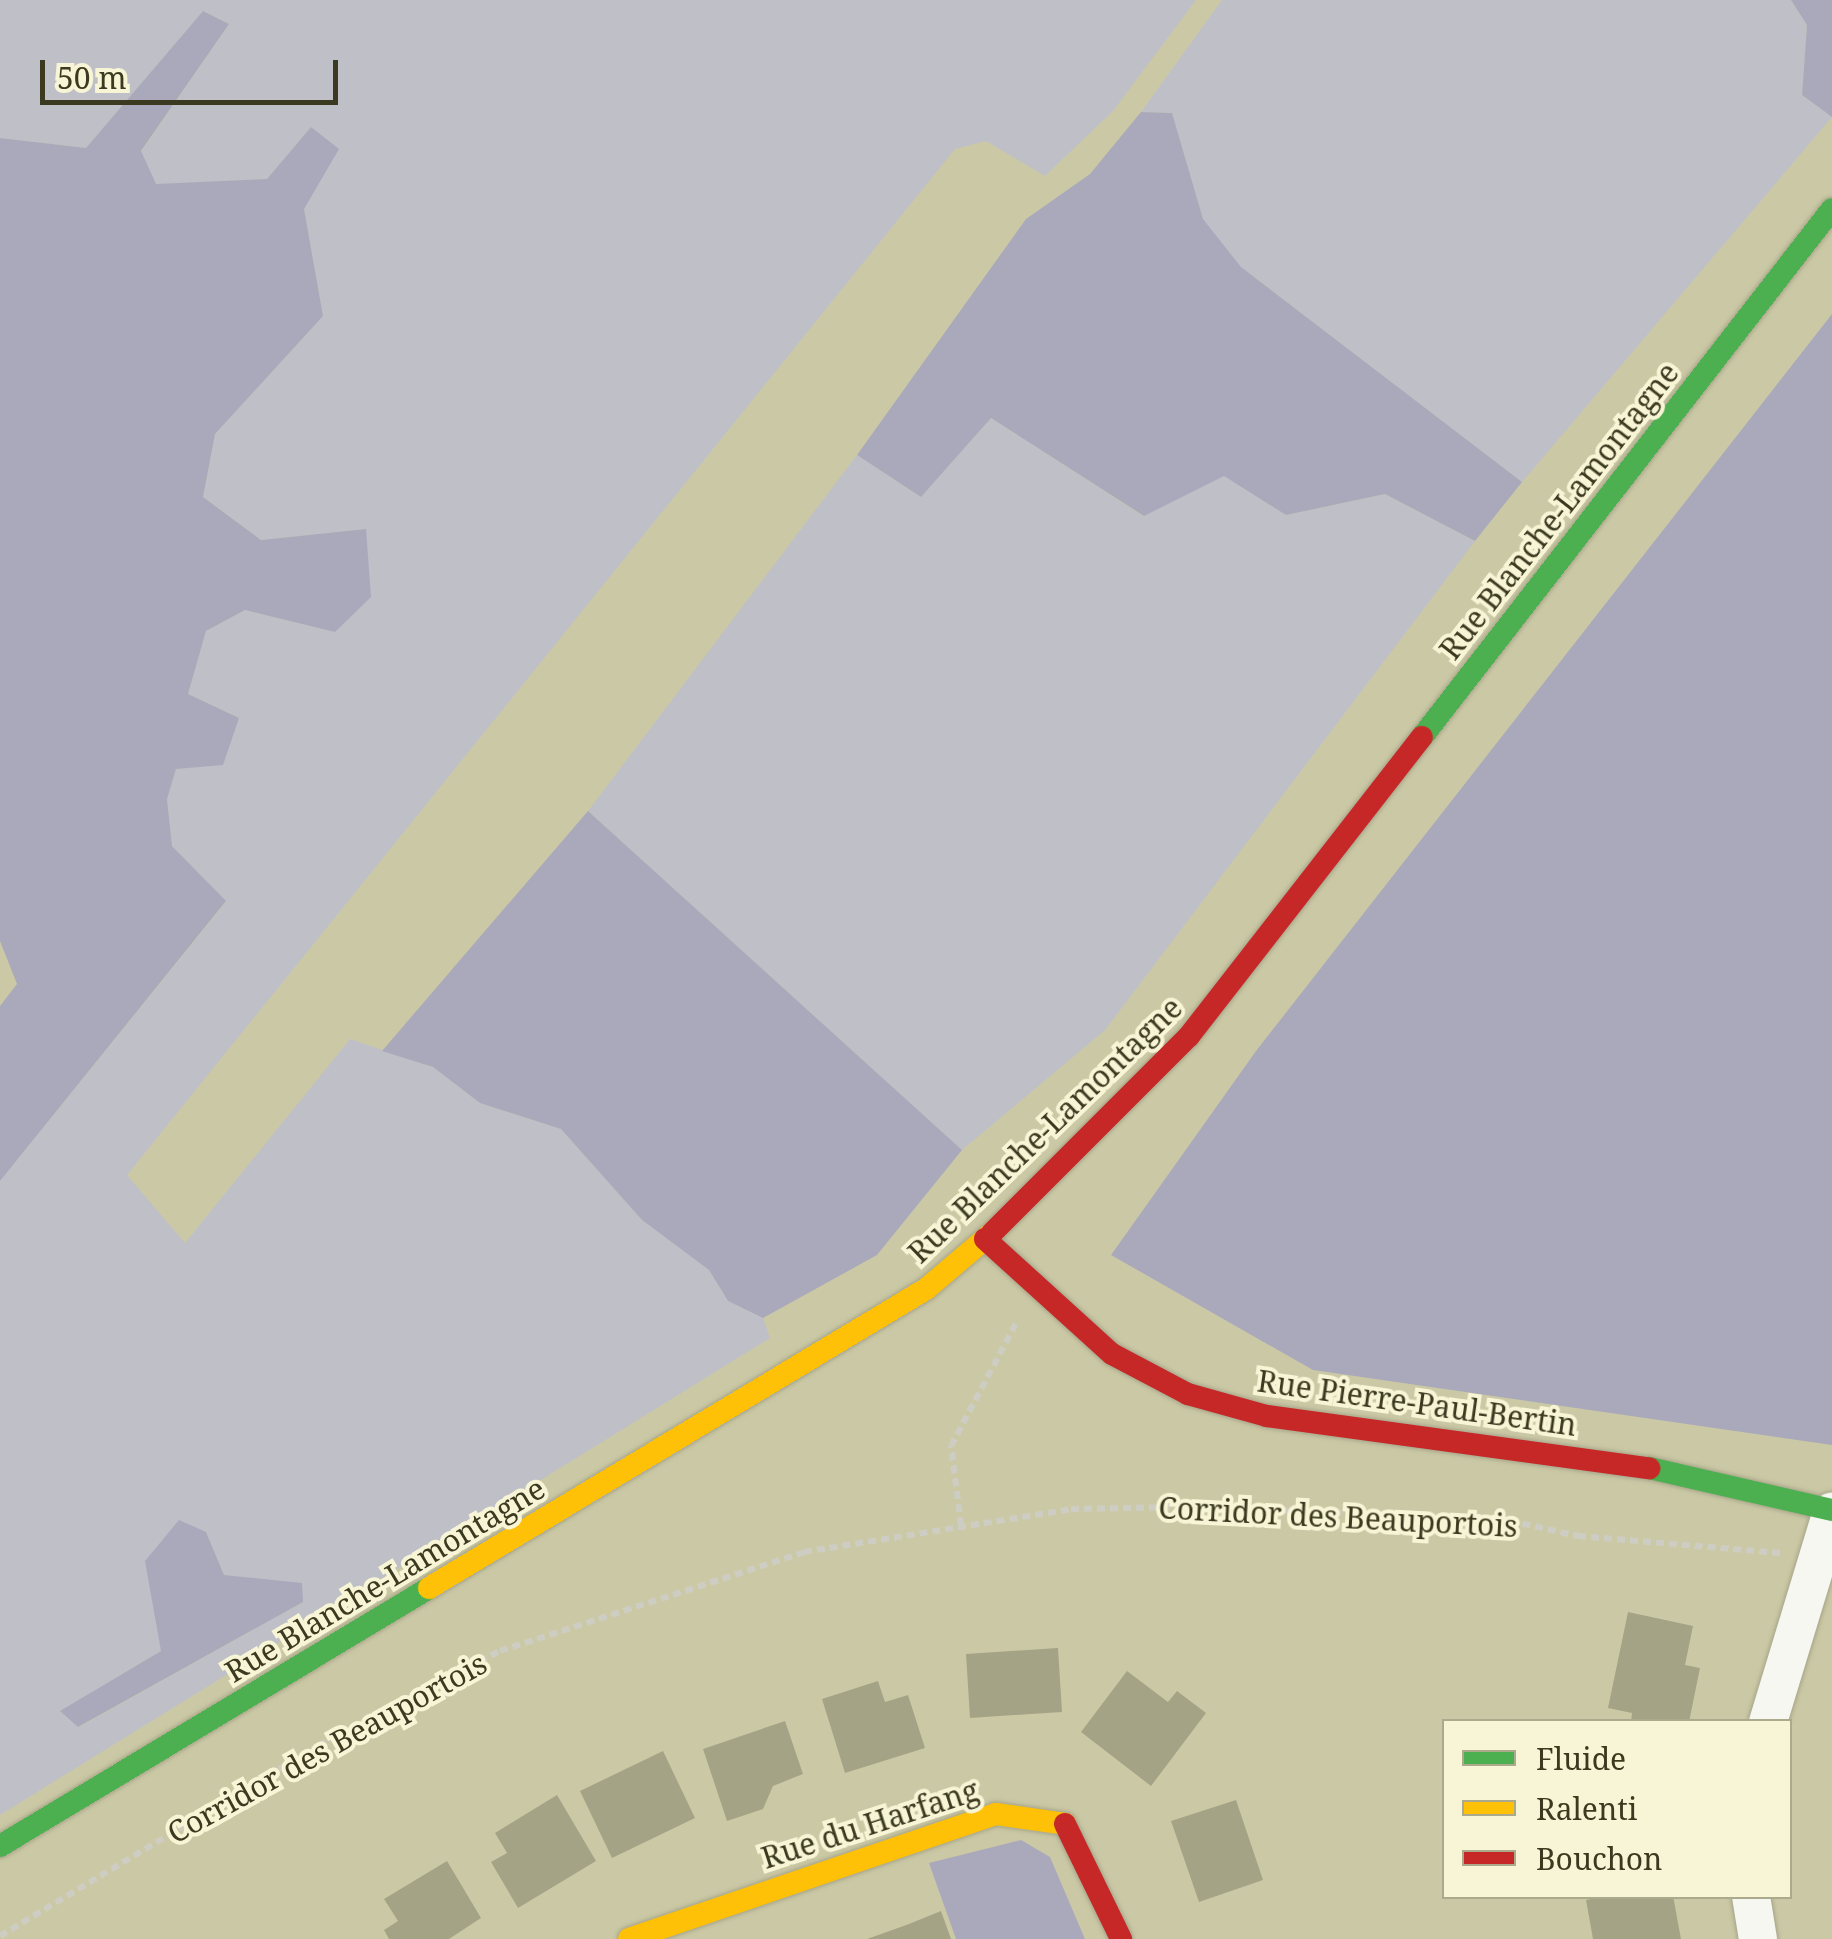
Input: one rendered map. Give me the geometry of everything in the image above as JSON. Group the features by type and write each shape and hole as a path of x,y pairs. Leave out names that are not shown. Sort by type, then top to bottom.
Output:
{"street":[{"name":"Rue Blanche-Lamontagne","path":"0,1846 909,1300 985,1239 1189,1036 1832,209"},
{"name":"Rue Pierre-Paul-Bertin","path":"985,1239 1039,1294 1127,1362 1188,1394 1268,1416 1634,1464 1832,1510"},
{"path":"1769,1719 1813,1557 1832,1510"},
{"name":"Rue du Harfang","path":"630,1939 996,1814 1031,1814 1071,1826 1121,1939"},
{"path":"1751,1899 1758,1939"}],"path":[{"path":"961,1525 951,1446 1039,1294"},
{"name":"Corridor des Beauportois","path":"0,1936 318,1746 500,1651 772,1561 1072,1508 1479,1517 1578,1536 1813,1557"}],"shaded area":[{"path":"0,0 1196,0 1113,111 1045,176 986,141 955,149 127,1175 185,1243 350,1039 433,1067 480,1103 561,1129 642,1220 709,1270 728,1301 763,1318 770,1338 0,1815 0,1181 226,902 172,846 167,798 176,769 239,718 188,694 206,631 245,610 335,632 366,529 261,540 203,497 215,434 323,316 304,209 311,127 267,179 156,185 141,152 229,24 203,11 86,148 0,138","holes":["206,1532 224,1575 277,1584 303,1602 79,1727 61,1711 161,1651"]},
{"path":"1222,0 1791,0 1807,25 1802,95 1832,117 1522,482 1241,267 1203,220 1172,113 1141,112"},
{"path":"1791,0 1832,0 1832,117 1802,95 1807,25"},
{"path":"203,11 229,24 141,151 156,184 267,179 311,127 339,149 304,209 323,316 215,434 203,497 261,540 366,529 371,597 335,632 245,610 206,631 188,694 239,718 223,765 176,769 167,799 172,846 226,901 0,1181 0,1006 17,984 0,941 0,138 86,148"},
{"path":"1141,112 1172,113 1203,219 1241,267 1522,482 1475,541 1385,494 1286,515 1224,476 1144,516 991,418 921,497 857,455 1026,219 1090,174"},
{"path":"1832,314 1832,1445 1313,1370 1111,1255 1256,1051"},
{"path":"991,418 1143,516 1223,475 1286,515 1385,494 1475,541 1105,1030 962,1150 588,811 857,455 921,497"},
{"path":"588,811 962,1150 877,1255 763,1318 728,1301 709,1270 642,1220 561,1129 480,1103 433,1067 382,1051"},
{"path":"179,1520 206,1532 224,1575 302,1583 303,1602 78,1727 60,1711 161,1651 145,1561"},
{"path":"1021,1840 1050,1857 1085,1939 956,1939 929,1863"}],"building":[{"path":"1628,1612 1693,1626 1685,1665 1700,1668 1690,1719 1631,1719 1632,1713 1608,1708"},
{"path":"1058,1648 1062,1712 970,1718 966,1654"},
{"path":"1127,1671 1168,1702 1177,1691 1206,1713 1151,1786 1081,1732"},
{"path":"878,1681 885,1702 908,1695 925,1748 845,1773 822,1699"},
{"path":"785,1721 803,1774 773,1786 763,1809 727,1821 703,1749"},
{"path":"663,1751 695,1818 612,1858 580,1791"},
{"path":"557,1795 596,1861 518,1908 491,1862 507,1853 495,1833"},
{"path":"1236,1800 1263,1880 1199,1902 1171,1821"},
{"path":"447,1861 481,1918 449,1939 389,1939 384,1930 398,1921 384,1899"},
{"path":"1674,1899 1681,1939 1593,1939 1586,1900"},
{"path":"941,1911 951,1939 867,1939 909,1924"}],"traffic: fast":[{"path":"1422,737 1832,209"},
{"path":"1649,1468 1832,1510"},
{"path":"0,1846 429,1588"}],"traffic: slow":[{"path":"429,1588 926,1289 992,1233"},
{"path":"629,1939 996,1814 1065,1824"}],"traffic: jam":[{"path":"992,1233 1189,1036 1422,737"},
{"path":"985,1239 1112,1354 1188,1394 1267,1416 1649,1468"},
{"path":"1065,1824 1121,1939"}]}
